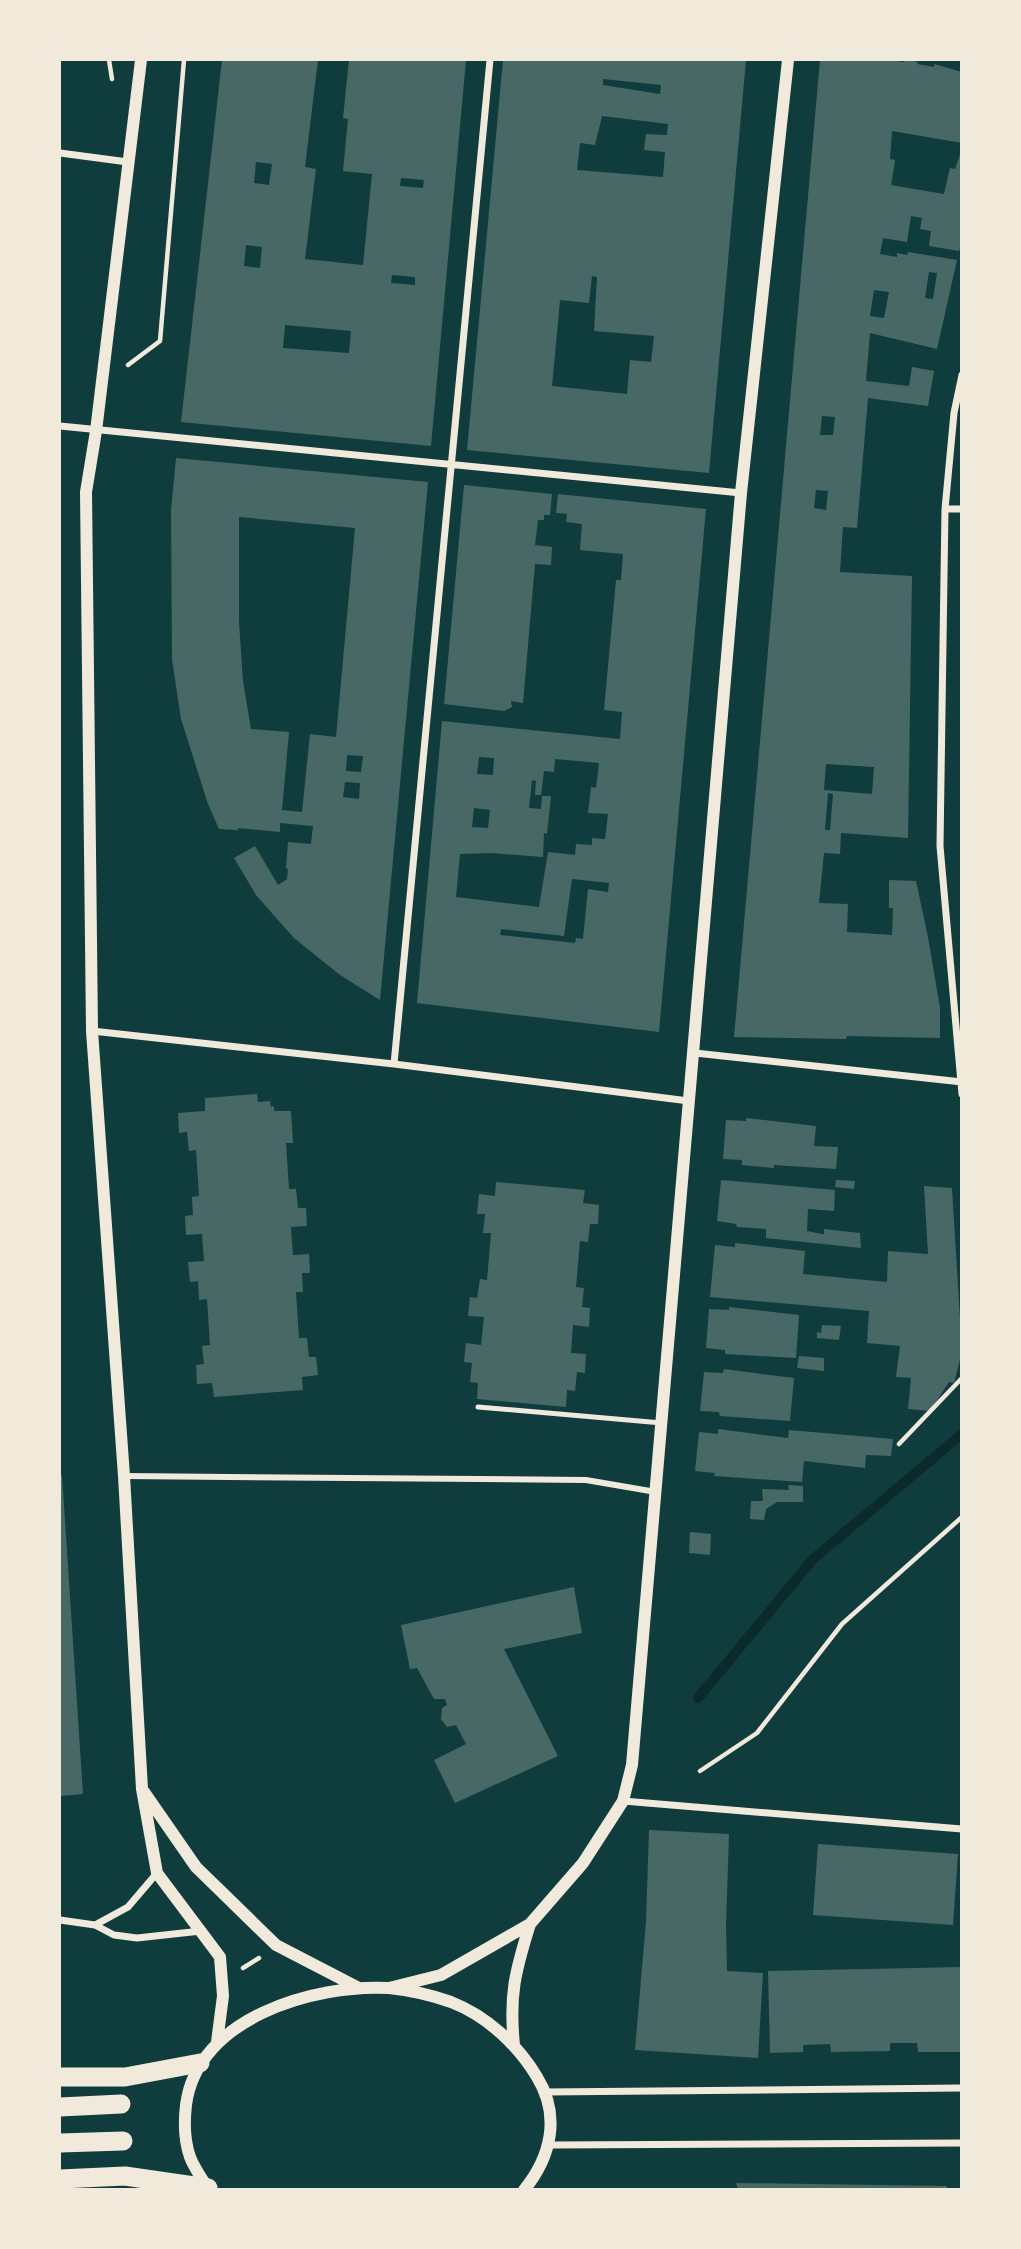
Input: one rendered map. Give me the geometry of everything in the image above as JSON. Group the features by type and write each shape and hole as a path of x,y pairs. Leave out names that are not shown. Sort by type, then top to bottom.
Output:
{"highway":[{"path":"60,2077 125,2077 200,2063"},
{"path":"60,2107 121,2104"},
{"path":"60,2143 123,2141"},
{"path":"60,2179 125,2176 208,2189"}],"street":[{"path":"141,60 86,492 92,1031 124,1476 142,1788 157,1873 220,1958 223,1996 217,2042"},
{"path":"394,1063 489,60"},
{"path":"208,2189 190,2157 184,2126 188,2089 200,2063 217,2042 270,2008 332,1992 389,1988 441,1975 530,1924 583,1863 623,1801 632,1765 741,493 788,60"},
{"path":"60,153 128,162"},
{"path":"961,375 954,413 945,509 940,846 961,1094"},
{"path":"60,426 741,493"},
{"path":"945,509 961,509"},
{"path":"92,1031 394,1063 690,1101"},
{"path":"695,1053 961,1082"},
{"path":"124,1476 586,1480 656,1492"},
{"path":"142,1788 196,1867 276,1945 360,1989"},
{"path":"623,1801 961,1829"},
{"path":"95,1925 128,1907 157,1873"},
{"path":"60,1920 95,1925 114,1935 137,1938 201,1931"},
{"path":"514,2045 510,2008 515,1969 530,1924"},
{"path":"389,1988 453,2003 484,2020 514,2045 546,2092 551,2119 549,2145 533,2189"},
{"path":"546,2092 961,2088"},
{"path":"549,2145 961,2143"},
{"path":"523,2189 537,2173"}],"lane":[{"path":"478,1407 662,1423"}],"path":[{"path":"103,371 132,364 160,341 184,60"},
{"path":"899,1444 961,1378"},
{"path":"700,1771 757,1733 842,1624 961,1517"},
{"path":"221,1977 252,1964 276,1945"}],"building":[{"path":"222,60 318,60 305,167 316,169 305,259 363,265 372,174 343,171 348,119 343,118 349,60 466,60 431,446 181,422","holes":["256,162 272,164 269,185 254,183","401,178 424,180 423,188 400,186","246,245 262,247 260,268 244,266","392,275 415,277 415,285 391,283","285,325 351,331 349,353 283,348"]},
{"path":"503,60 746,60 709,473 467,450","holes":["603,79 661,85 660,94 603,85","602,116 668,124 667,135 646,134 644,150 665,152 663,177 577,170 580,143 595,145","592,276 597,277 594,331 654,336 651,362 630,360 627,394 552,386 560,300 589,303"]},
{"path":"820,60 906,60 934,67 934,64 962,72 962,143 892,131 890,159 895,160 891,185 944,194 950,168 955,169 962,149 962,243 959,251 929,246 931,231 920,229 922,218 911,216 907,242 883,238 880,254 897,257 897,253 907,255 908,252 957,260 937,349 870,333 866,381 909,386 912,367 934,371 928,406 868,398 857,528 843,527 840,572 912,576 908,838 841,833 840,854 824,853 819,903 848,904 847,932 892,935 893,908 889,908 889,880 916,881 940,1008 940,1038 734,1037","holes":["929,272 937,273 933,299 925,298","874,290 889,292 884,318 870,316","822,416 835,417 833,435 820,435","816,490 828,491 826,510 814,508","826,764 874,767 872,794 824,790","828,793 833,794 830,830 825,830"]},
{"path":"176,458 428,482 380,1000 340,975 294,938 256,895 234,858 255,846 278,885 287,879 288,842 311,844 313,826 280,823 280,832 219,829 208,804 181,719 172,659 171,511","holes":["239,517 355,528 336,737 310,734 302,812 282,810 289,732 251,729 243,681 239,622","347,755 363,756 361,772 346,771","345,782 360,783 359,799 343,797"]},
{"path":"464,485 552,494 550,515 544,515 544,520 538,520 535,545 552,547 551,565 535,564 523,703 511,701 512,707 504,711 444,704"},
{"path":"558,494 706,509 659,1032 417,1003 442,721 620,739 622,712 604,710 616,580 621,580 623,554 580,550 582,524 566,522 567,514 556,513","holes":["479,757 494,758 493,775 477,774","555,759 599,763 596,788 591,787 588,813 608,814 605,839 592,838 592,845 576,844 575,855 548,852 539,907 456,897 460,854 491,853 543,857 544,833 547,834 551,796 542,796 541,809 529,808 532,780 536,781 535,795 541,795 544,771 554,772","474,808 490,810 488,828 472,827","572,879 609,883 608,892 588,889 583,939 576,938 575,943 500,935 501,929 564,936"]},
{"path":"257,1094 258,1102 270,1101 274,1111 291,1111 293,1143 286,1143 289,1189 296,1189 298,1208 306,1208 307,1226 291,1227 293,1255 309,1254 310,1273 302,1273 303,1292 296,1292 299,1338 307,1338 309,1357 316,1357 318,1375 302,1377 303,1390 214,1397 212,1383 197,1384 196,1365 204,1364 202,1346 210,1345 207,1299 199,1300 198,1281 190,1282 188,1262 204,1261 202,1234 186,1235 185,1216 193,1215 192,1197 199,1196 196,1150 189,1151 187,1132 179,1133 178,1113 205,1111 205,1098"},
{"path":"746,1118 816,1126 814,1146 838,1147 836,1169 774,1165 774,1168 742,1165 742,1160 723,1159 726,1120 746,1121"},
{"path":"721,1180 835,1190 834,1211 808,1209 807,1231 824,1234 824,1229 860,1233 861,1248 766,1238 766,1229 737,1227 736,1224 717,1221"},
{"path":"836,1180 855,1181 854,1189 835,1187"},
{"path":"496,1182 585,1190 583,1203 599,1205 598,1224 590,1224 588,1242 580,1241 576,1287 584,1288 582,1307 590,1308 589,1327 573,1325 571,1353 586,1354 585,1373 577,1372 575,1391 567,1390 566,1407 477,1399 478,1383 470,1382 472,1363 464,1362 466,1343 481,1345 484,1317 468,1316 470,1297 477,1298 480,1279 487,1280 491,1233 483,1233 485,1214 477,1214 479,1194 495,1196"},
{"path":"924,1186 952,1188 962,1352 954,1383 949,1382 930,1411 908,1409 911,1378 896,1377 900,1346 867,1343 869,1311 710,1297 715,1245 735,1247 735,1243 805,1251 803,1274 887,1282 888,1251 928,1254"},
{"path":"729,1307 799,1315 796,1358 725,1354 725,1350 706,1348 709,1309 729,1310"},
{"path":"822,1325 841,1326 839,1340 817,1338 817,1332 821,1333"},
{"path":"799,1356 824,1358 824,1371 797,1368"},
{"path":"724,1369 794,1378 790,1421 720,1416 719,1412 700,1411 704,1372 723,1373"},
{"path":"718,1429 788,1438 789,1430 893,1439 891,1456 866,1455 865,1468 804,1461 802,1482 714,1476 715,1473 695,1471 699,1432 718,1434"},
{"path":"60,1475 83,1794 60,1796"},
{"path":"788,1485 803,1486 803,1502 777,1502 766,1509 764,1520 750,1519 751,1501 763,1501 762,1489 789,1490"},
{"path":"690,1532 711,1534 710,1555 689,1553"},
{"path":"574,1587 582,1633 504,1649 558,1756 455,1803 434,1760 466,1744 456,1725 447,1727 441,1719 442,1708 447,1705 445,1699 434,1699 417,1668 410,1669 401,1625"},
{"path":"649,1830 729,1834 727,1971 763,1973 758,2058 635,2050 646,1921"},
{"path":"818,1844 958,1854 953,1925 813,1915"},
{"path":"962,1967 962,2052 918,2052 917,2043 890,2043 890,2051 831,2052 830,2044 803,2045 803,2052 770,2053 768,1971"},
{"path":"736,2183 947,2186 947,2189 738,2189"}],"waterway":[{"path":"698,1698 813,1559 962,1434"}]}
